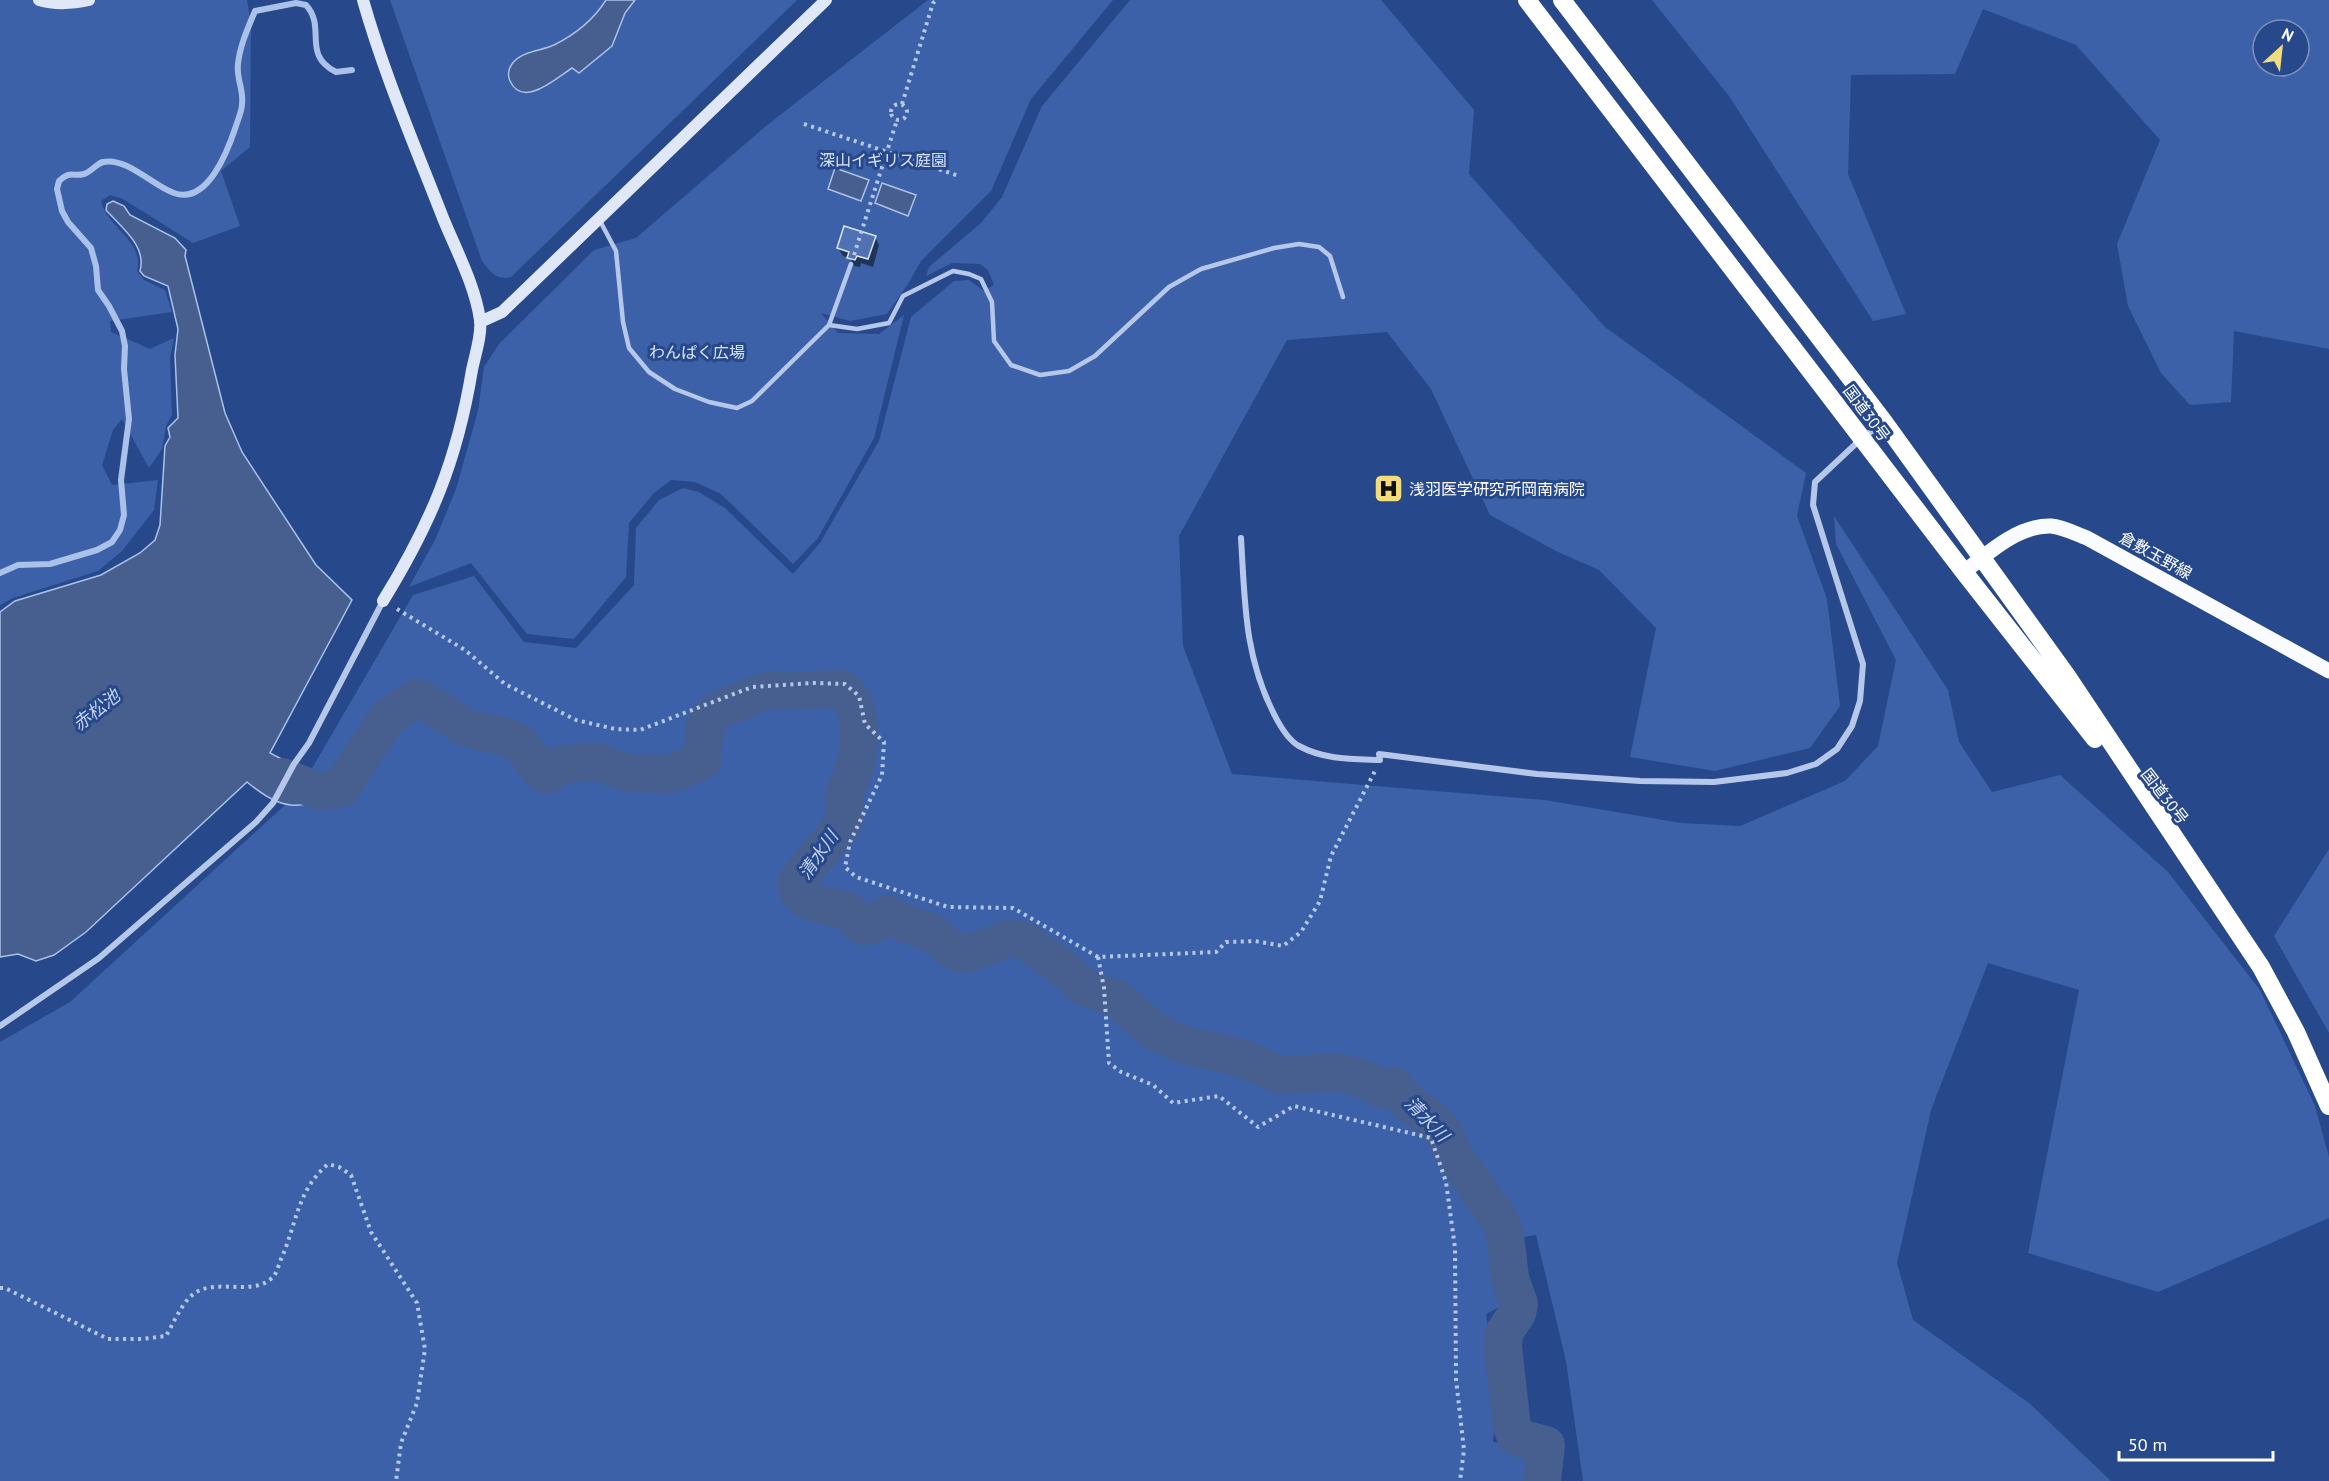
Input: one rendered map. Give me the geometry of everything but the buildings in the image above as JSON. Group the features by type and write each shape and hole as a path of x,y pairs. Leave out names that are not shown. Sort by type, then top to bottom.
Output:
{"highway":[{"name":"国道30号","path":"1527,0 1964,572 2180,846"},
{"name":"国道30号","path":"1562,0 1884,422 2067,676 2261,968 2296,1032 2329,1106"}],"main road":[{"name":"倉敷玉野線","path":"1964,572 2008,539 2033,528 2052,526 2087,538 2329,670"}],"street":[{"path":"39,0 53,4 89,0"},
{"path":"0,1026 99,958 256,822 273,803 294,764 309,743 383,601 413,552 448,472 465,410 480,322 469,282 382,63 363,0"},
{"path":"480,322 502,312 826,0"},
{"path":"1241,538 1248,643 1261,690 1280,725 1297,745 1328,757 1380,760 1379,754 1537,774 1640,781 1714,782 1787,773 1816,764 1837,749 1852,726 1860,701 1863,664 1813,505 1813,492 1815,482 1862,438 1884,422"}],"lane":[{"path":"598,219 616,251 623,322 629,348 649,372 675,389 709,402 737,408 752,401 830,325 851,264"},
{"path":"830,325 857,329 889,323 903,296 953,271 969,274 981,279 992,302 994,341 1011,365 1040,375 1069,371 1095,356 1169,286 1201,269 1274,248 1299,244 1319,248 1330,256 1344,297"}],"path":[{"path":"902,104 933,3 937,0"},
{"path":"896,104 902,104 907,110 906,115 897,120 892,117 891,109 896,104"},
{"path":"851,264 897,120"},
{"path":"804,124 959,176"},
{"path":"383,601 465,650 505,684 576,720 615,729 640,730 752,687 812,683 845,684 859,696 865,724 884,742 882,775 850,842 845,867 856,877 948,908 1013,908 1098,957 1216,952 1226,942 1255,941 1283,946 1301,932 1320,900 1331,856 1380,760"},
{"path":"1098,957 1104,988 1109,1063 1121,1072 1153,1085 1173,1103 1219,1096 1258,1127 1294,1106 1431,1138 1446,1182 1455,1248 1456,1379 1464,1450 1460,1481"},
{"path":"0,1288 5,1288 108,1339 166,1336 190,1296 208,1288 255,1287 273,1277 290,1238 298,1205 315,1175 328,1164 339,1167 351,1175 371,1232 417,1303 419,1314 425,1348 417,1403 401,1443 396,1481"}],"green space":[{"path":"0,0 247,0 251,24 250,147 221,171 240,226 193,243 123,199 110,195 101,201 110,219 136,251 137,271 144,280 165,290 172,312 110,321 111,332 150,349 174,338 170,358 172,415 166,426 162,449 149,468 122,419 113,430 102,465 112,485 158,480 154,510 122,551 98,571 13,598 0,605"},
{"path":"390,0 797,0 511,277 501,278 494,275 482,261"},
{"name":"わんぱく広場","path":"928,0 1113,0 1031,99 991,191 921,261 887,314 850,321 821,313 838,333 879,334 904,315 874,438 818,538 793,564 721,494 695,482 671,480 654,493 629,523 626,577 574,639 527,634 471,563 409,587 435,540 456,489 478,411 484,367 499,344 594,250 636,238 766,126"},
{"path":"1130,0 1381,0 1474,110 1469,174 1605,327 1806,473 1797,516 1827,599 1840,706 1810,748 1715,771 1630,757 1656,628 1599,570 1556,551 1490,515 1431,389 1387,332 1287,340 1179,536 1183,646 1232,774 1545,800 1681,823 1740,826 1845,781 1878,746 1896,660 1836,544 1834,516 1948,690 1959,742 1992,792 2060,775 2168,872 2260,990 2315,1106 2329,1157 2329,1218 2158,1292 2028,1253 2079,990 1988,963 1931,1110 1897,1263 1913,1320 2029,1403 2111,1481 1583,1481 1566,1361 1536,1235 1505,1240 1501,1268 1509,1302 1486,1314 1498,1391 1493,1442 1532,1448 1525,1481 0,1481 0,1042 70,1002 297,794 413,595 474,576 524,642 576,648 634,585 636,528 659,500 683,488 699,492 725,508 793,574 820,543 879,441 911,317 954,281 969,280 984,291 994,285 988,270 980,264 952,263 926,276 929,267 981,223 1002,197 1042,106"},
{"path":"1652,0 2329,0 2329,349 2234,331 2231,402 2190,405 2161,373 2128,306 2117,244 2160,140 2076,45 1983,9 1955,74 1851,75 1848,174 1906,314 1873,321 1729,96"},
{"path":"2329,849 2329,1033 2274,936"}],"water":[{"path":"606,0 635,0 625,13 612,46 579,73 572,68 549,84 531,92 516,89 510,81 509,70 516,60 526,54 554,45 569,36 590,20"},
{"path":"835,168 869,180 861,201 828,189"},
{"path":"882,183 916,195 908,216 875,203"},
{"name":"赤松池","path":"113,201 124,206 130,215 175,238 186,250 185,256 225,413 242,452 316,565 352,600 270,753 327,783 332,797 300,805 283,804 268,797 247,782 86,932 54,955 36,961 18,954 0,957 0,612 15,601 101,575 140,553 155,540 160,525 165,446 170,437 168,428 178,418 175,355 178,329 168,286 144,276 140,271 140,253 137,245 106,210 107,204"}],"waterway":[{"path":"0,573 18,565 50,564 97,550 112,542 120,530 124,515 121,480 129,419 124,369 125,346 122,331 98,290 96,266 91,248 68,222 62,211 57,189 59,181 69,175 87,173 103,162 112,162 130,168 174,193 186,195 197,191 215,173 222,161 241,112 242,99 238,64 242,43 255,11 296,3 306,5 315,23 317,49 320,57 336,72 352,70"},
{"name":"清水川","path":"282,777 319,791 341,788 387,718 417,698 470,729 516,741 547,775 561,764 596,762 629,773 670,774 702,761 705,723 718,710 766,691 842,689 854,704 857,714 859,748 845,794 844,820 797,881 802,895 814,903 848,911 862,926 871,925 889,914 905,924 930,931 955,952 967,954 1010,938 1025,941 1069,973 1085,988 1116,998 1154,1031 1181,1044 1241,1058 1280,1075 1339,1072 1364,1079 1381,1089 1394,1086 1411,1105 1430,1118 1442,1130 1456,1158 1499,1219 1505,1235 1510,1278 1519,1304 1517,1313 1504,1333 1503,1347 1512,1427 1516,1437 1546,1445 1542,1481"}],"place":[{"name":"浅羽医学研究所岡南病院","path":"1388,489"}],"park label":[{"name":"深山イギリス庭園","path":"883,160"}]}
